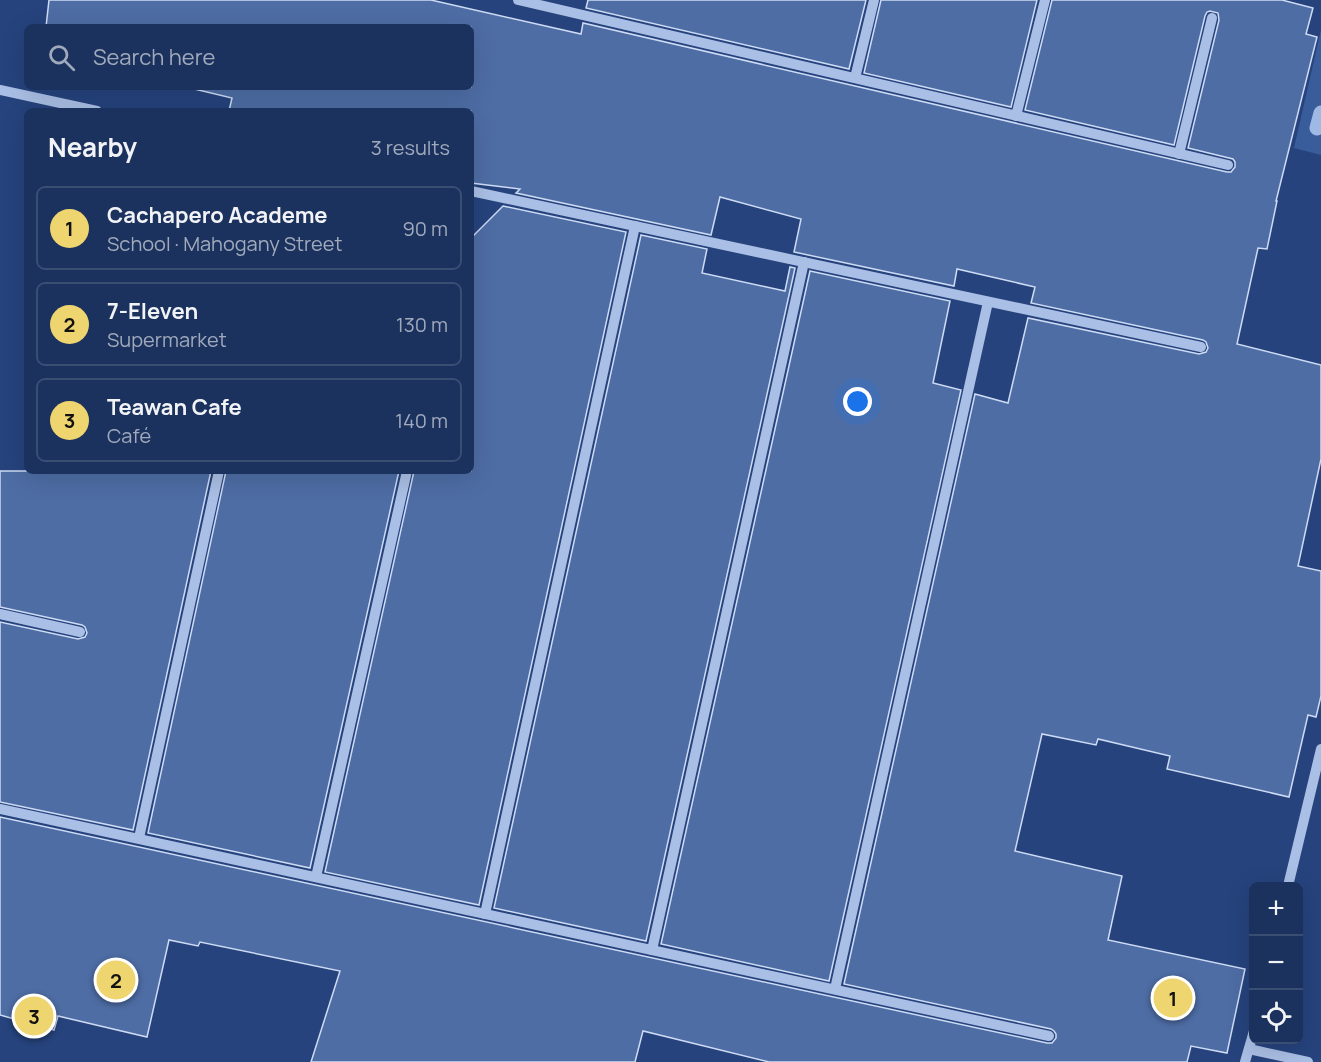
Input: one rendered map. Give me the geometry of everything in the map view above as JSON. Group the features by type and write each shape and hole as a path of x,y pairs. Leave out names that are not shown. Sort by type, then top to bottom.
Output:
{"street":[{"path":"518,0 1228,165"},
{"path":"855,78 874,0"},
{"path":"1016,116 1045,0"},
{"path":"1179,153 1212,18"},
{"path":"0,90 83,108"},
{"path":"474,192 1202,347"},
{"path":"485,914 635,226"},
{"path":"652,950 804,262"},
{"path":"835,989 988,302"},
{"path":"139,838 218,474"},
{"path":"316,877 406,474"},
{"path":"0,614 80,632"},
{"path":"1289,882 1321,749"},
{"path":"0,808 1049,1036"},
{"path":"1245,1062 1250,1044"},
{"path":"1249,1049 1308,1062"}],"shaded area":[{"path":"1321,30 1321,155 1294,148"}],"building":[{"path":"49,0 431,0 581,34 583,23 1231,172 1235,167 1233,159 1188,148 1219,20 1218,13 1210,11 1205,16 1174,145 1025,110 1052,0 1282,0 1313,8 1306,34 1317,37 1276,201 1267,249 1258,248 1237,344 1321,365 1321,459 1298,566 1321,571 1321,696 1316,717 1308,715 1289,797 1167,769 1170,756 1098,739 1096,745 1042,734 1015,851 1122,876 1108,940 1245,969 1227,1053 1191,1046 1187,1062 769,1062 643,1031 635,1062 311,1062 340,971 200,942 198,946 169,940 147,1037 58,1016 54,1030 0,1015 0,817 1052,1043 1056,1034 1051,1029 844,984 975,394 1008,403 1028,318 1199,354 1206,352 1208,348 1203,340 1031,303 1035,287 957,269 954,286 794,252 801,219 720,197 711,235 516,193 520,189 474,183 474,108 230,108 232,98 199,90 474,90 474,24 46,24"},
{"path":"588,0 866,0 849,69 586,8"},
{"path":"881,0 1037,0 1011,107 864,73"},
{"path":"503,206 626,232 479,905 325,872 413,474 474,474 474,235"},
{"path":"641,235 707,249 702,273 785,291 790,267 795,268 646,941 494,908"},
{"path":"810,271 950,301 933,383 961,390 829,981 661,944"},
{"path":"0,471 24,471 24,474 210,474 133,830 0,802 0,622 78,639 85,637 87,633 82,625 0,607"},
{"path":"225,474 398,474 310,868 148,833"}],"waterway":[{"path":"1317,128 1321,113"}],"place":[{"name":"7-Eleven","path":"116,980"},
{"name":"Cachapero Academe","path":"1173,998"},
{"name":"Teawan Cafe","path":"34,1016"}]}
